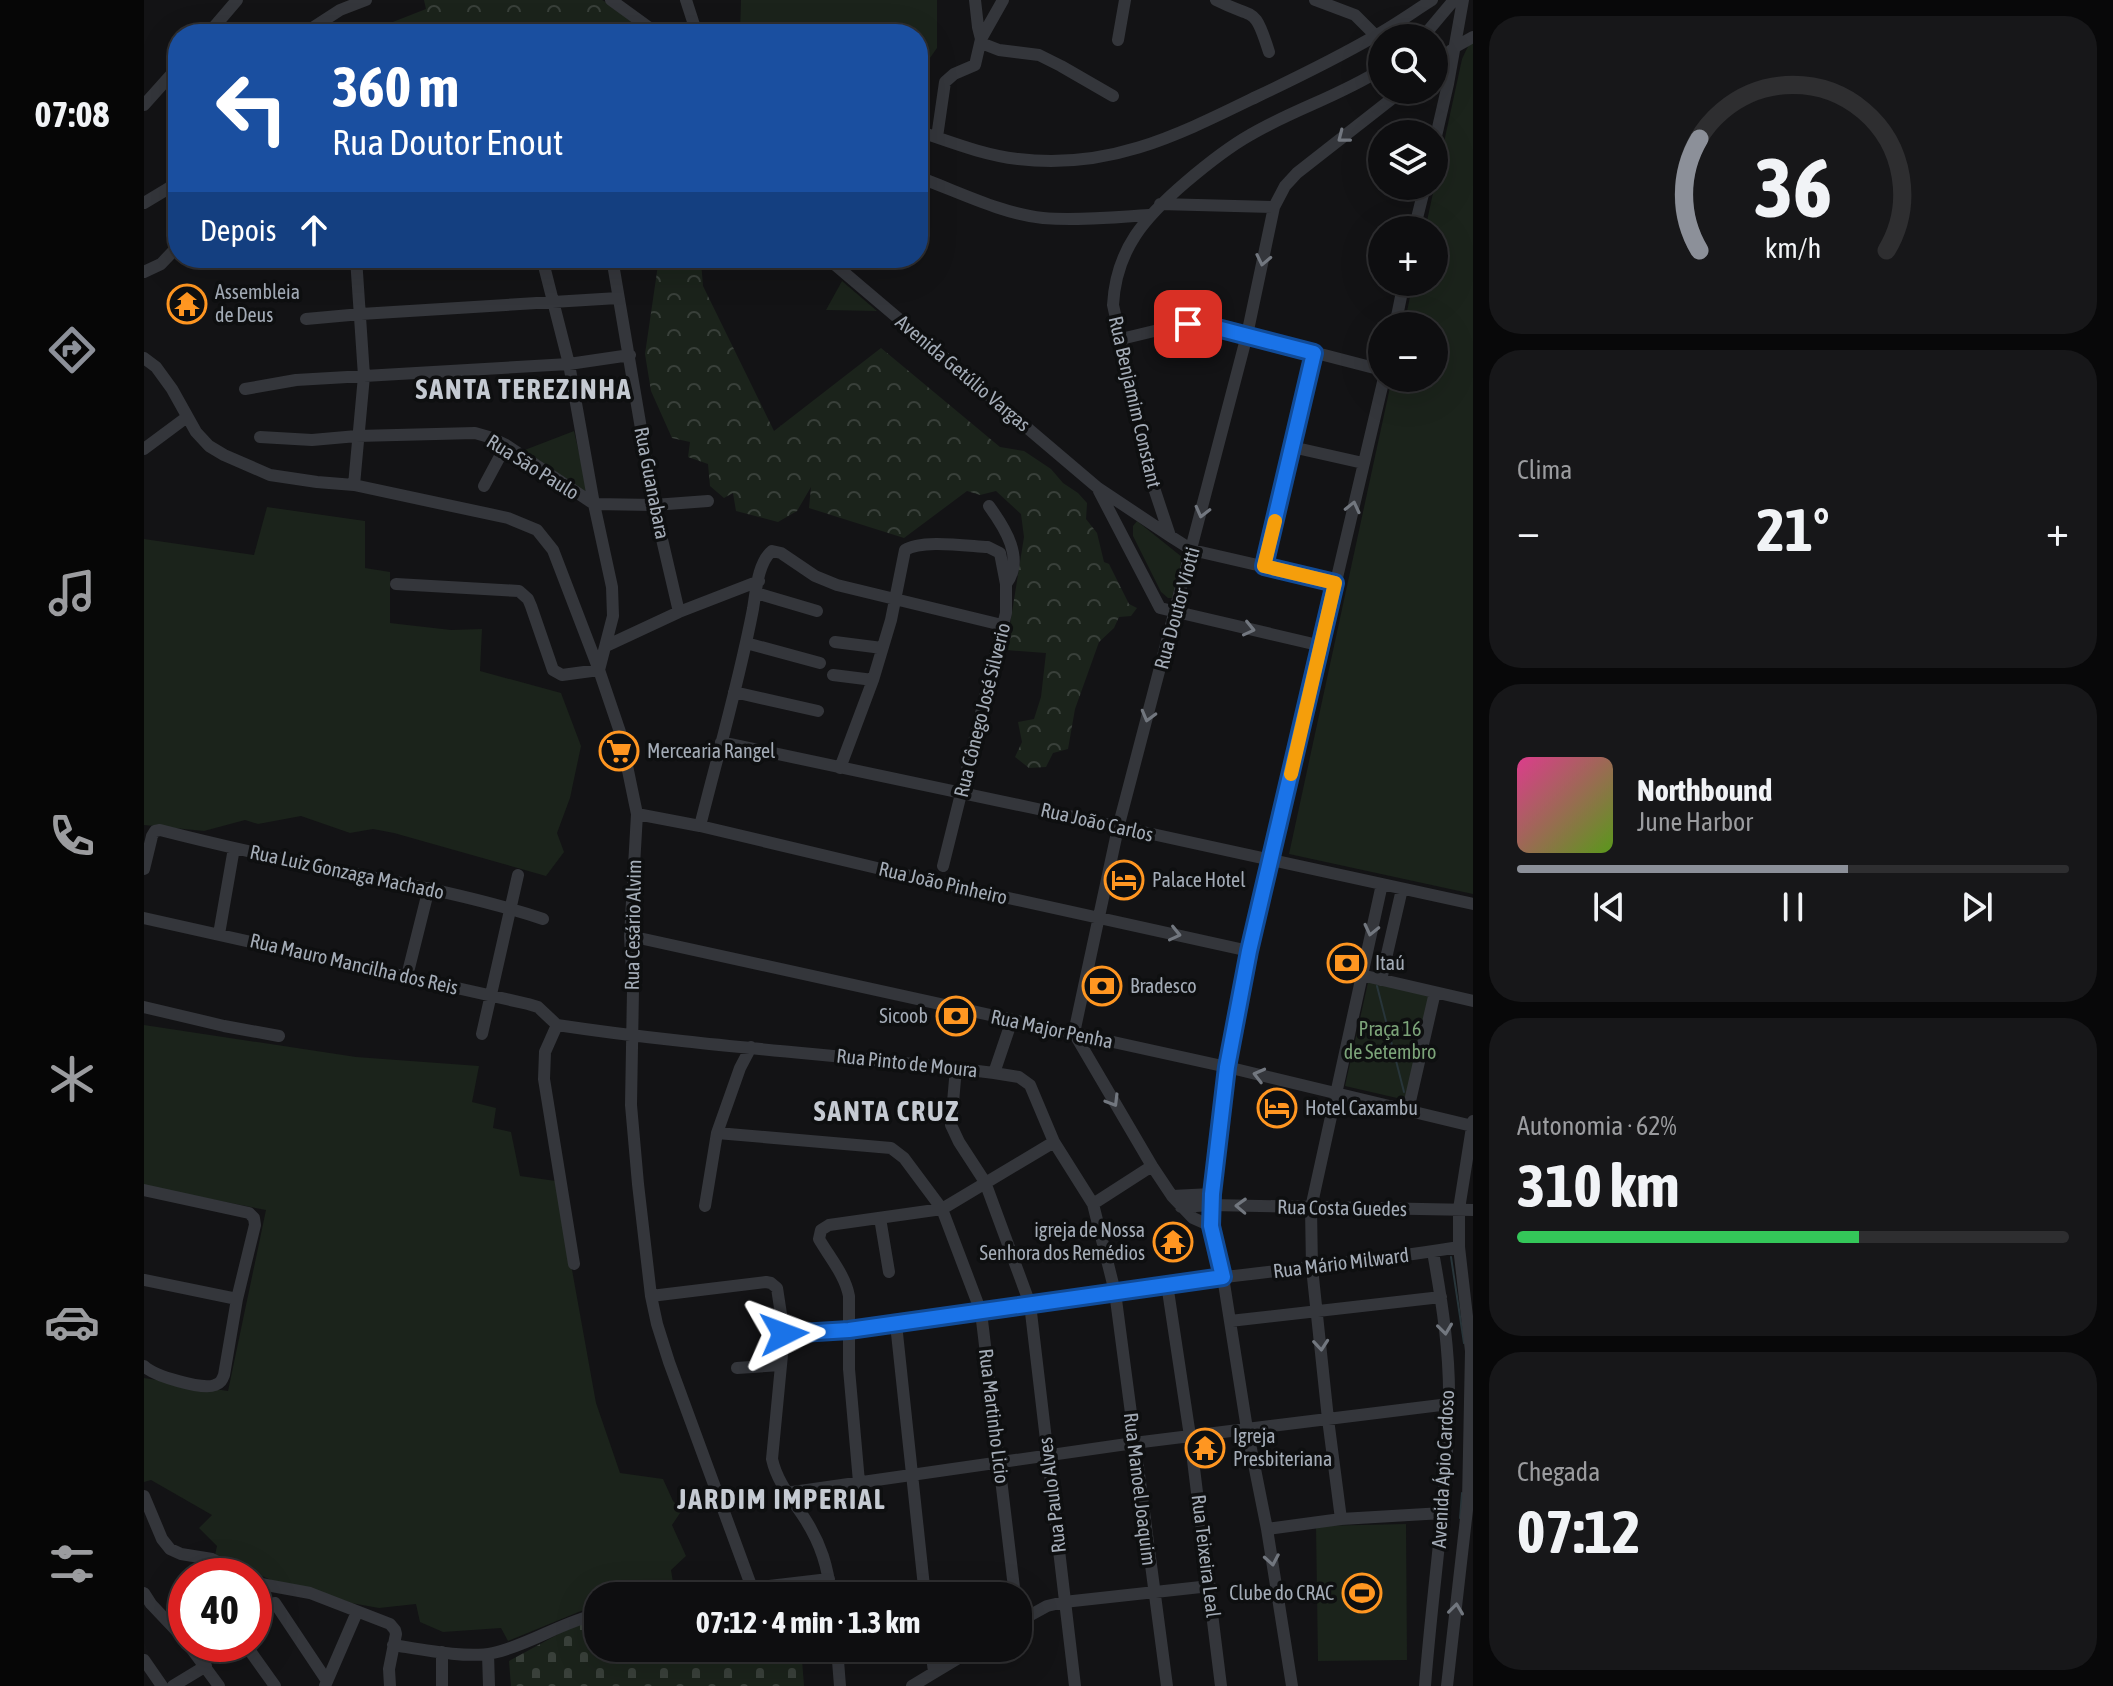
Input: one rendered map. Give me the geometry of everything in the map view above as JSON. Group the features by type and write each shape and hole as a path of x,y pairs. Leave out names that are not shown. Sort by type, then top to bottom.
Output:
{"street":[{"path":"217,24 237,0"},
{"path":"318,24 340,10 366,0"},
{"path":"611,0 644,24"},
{"path":"686,0 694,24"},
{"path":"975,0 981,41"},
{"path":"937,137 945,82 954,74 975,65 981,41 1003,0"},
{"path":"1118,40 1125,0"},
{"path":"1216,0 1252,14 1257,19 1269,52"},
{"path":"1315,0 1355,15 1368,28"},
{"path":"1395,24 1432,0"},
{"path":"1434,24 1454,0"},
{"path":"1448,84 1463,0"},
{"path":"1448,54 1473,37"},
{"path":"928,134 987,154 1017,159 1044,161 1102,157 1136,150 1195,127 1368,40"},
{"path":"981,41 999,50 1039,55 1113,96"},
{"name":"Rua Benjamim Constant","path":"1170,536 1154,488 1113,305 1116,278 1124,254 1149,215 1206,165 1251,134 1368,77"},
{"path":"144,105 168,78"},
{"name":"Rua Doutor Viotti","path":"1074,1033 1118,828 1247,335 1274,207 1285,186 1315,158 1385,104"},
{"path":"928,181 1017,213 1041,218 1149,215"},
{"path":"144,203 168,189"},
{"path":"1160,204 1274,207"},
{"path":"144,272 161,264 168,257"},
{"path":"354,485 364,376 357,268"},
{"path":"396,584 519,591 528,599 553,670 570,675 599,670 613,616 612,587 569,364 545,268"},
{"name":"Rua Guanabara","path":"614,268 654,505 679,612"},
{"name":"Avenida Getúlio Vargas","path":"839,268 1098,488 1192,550 1335,583"},
{"path":"306,319 618,298"},
{"path":"1121,339 1188,324 1247,335 1368,366"},
{"path":"1264,566 1314,353"},
{"path":"245,389 275,382 569,364 630,355"},
{"name":"Rua Cesário Alvim","path":"144,358 156,367 196,432 209,446 246,465 270,475 354,485 508,518 537,530 553,550 620,732 637,814 630,936 633,990 631,1105 651,1296 673,1374 750,1582"},
{"path":"144,376 156,367"},
{"path":"1292,1686 1223,1277 1211,1226 1212,1200 1227,1067 1249,951 1381,392"},
{"path":"144,449 187,417"},
{"name":"Rua São Paulo","path":"260,437 312,440 463,432 489,437 506,445 594,504 654,505 708,501"},
{"path":"484,486 506,445"},
{"path":"1292,447 1363,463"},
{"path":"1098,488 1172,629"},
{"path":"989,506 1003,525 1012,546 1013,571 1006,584"},
{"path":"1118,527 1125,517 1135,512"},
{"name":"Rua Cônego José Silverio","path":"896,599 907,547 988,547 1000,553 1006,584 1006,613 943,866"},
{"path":"700,826 757,587 769,553 776,551 815,576 850,589 1002,625"},
{"path":"606,646 679,612 757,587 817,611"},
{"path":"840,768 873,680 896,599"},
{"path":"1160,608 1322,646"},
{"path":"835,642 882,648"},
{"path":"746,643 820,663"},
{"path":"833,675 873,680"},
{"path":"734,692 818,711"},
{"name":"Rua João Carlos","path":"721,742 1473,904"},
{"name":"Rua João Pinheiro","path":"637,814 1249,951"},
{"name":"Rua Luiz Gonzaga Machado","path":"144,869 152,836 160,830 429,888 543,919"},
{"path":"219,934 234,848"},
{"path":"482,1034 518,875"},
{"path":"1341,1519 1312,1268 1311,1208 1382,884"},
{"path":"407,976 429,888"},
{"path":"1381,980 1402,889"},
{"name":"Rua Mauro Mancilha dos Reis","path":"144,918 538,1007 557,1025"},
{"name":"Rua Major Penha","path":"630,936 1473,1123"},
{"path":"1361,975 1473,1001"},
{"path":"1408,1110 1435,992"},
{"path":"144,1007 279,1036"},
{"path":"994,1073 1012,1020"},
{"path":"557,1025 545,1052 544,1079 574,1264"},
{"name":"Rua Pinto de Moura","path":"557,1025 631,1036 1019,1077 1030,1085 1054,1142 1093,1204 1115,1292"},
{"path":"1074,1033 1172,1196 1193,1218 1211,1226"},
{"path":"705,1206 717,1133 740,1068 751,1047"},
{"name":"Rua Paulo Alves","path":"956,1068 951,1125 985,1182 1030,1304 1075,1686"},
{"name":"Avenida Ápio Cardoso","path":"1447,1686 1464,1539 1469,1453 1471,1351 1459,1247 1459,1209 1473,1123"},
{"name":"Rua Martinho Licio","path":"717,1133 891,1148 904,1158 942,1209 981,1312 1013,1582"},
{"path":"859,1482 849,1369 851,1309 847,1285 819,1239 821,1230 829,1225 942,1209 1054,1142"},
{"path":"1093,1204 1152,1166"},
{"path":"144,1190 249,1213 255,1225 237,1299 224,1375 218,1384 186,1383 146,1370"},
{"path":"1172,1196 1212,1200"},
{"path":"1181,1207 1212,1200"},
{"name":"Rua Costa Guedes","path":"1212,1200 1311,1208 1473,1210"},
{"path":"880,1218 889,1272"},
{"path":"1459,1247 1473,1267"},
{"name":"Rua Mário Milward","path":"784,1334 896,1324 1167,1284 1459,1247"},
{"name":"Avenida Ápio Cardoso","path":"1425,1686 1443,1513 1449,1404 1447,1340 1433,1252"},
{"path":"144,1280 237,1299"},
{"path":"651,1296 766,1282 778,1291 784,1334 772,1459 786,1493 817,1540 828,1568 829,1582"},
{"name":"Rua Teixeira Leal","path":"1167,1284 1190,1436 1221,1686"},
{"name":"Rua Manoel Joaquim","path":"1115,1292 1167,1686"},
{"path":"1230,1321 1441,1297"},
{"path":"896,1324 923,1582"},
{"path":"737,1368 780,1365"},
{"path":"786,1493 1134,1443 1449,1404"},
{"path":"144,1496 162,1539 170,1549 206,1558"},
{"path":"1267,1529 1341,1519 1443,1513"},
{"path":"803,1582 829,1579"},
{"path":"272,1586 310,1593 390,1624 396,1634 389,1669 390,1686"},
{"path":"1032,1613 1064,1602 1210,1586"},
{"path":"144,1593 168,1622"},
{"path":"275,1603 326,1683"},
{"path":"326,1683 357,1612"},
{"path":"393,1645 488,1654 584,1617"},
{"path":"442,1652 442,1686"},
{"path":"488,1654 489,1686"},
{"path":"144,1660 162,1686"},
{"path":"203,1662 219,1686"},
{"path":"258,1662 275,1686"},
{"path":"838,1662 840,1686"},
{"path":"933,1662 934,1672"},
{"path":"912,1686 951,1662"},
{"path":"173,1686 206,1666"}],"green space":[{"path":"424,0 602,0 636,24 388,24 426,9"},
{"path":"741,0 937,0 937,48 928,61 928,24 740,24"},
{"path":"1473,41 1473,894 1289,854 1389,392 1448,392 1448,312 1407,312 1410,296 1448,296 1448,216 1428,216 1431,200 1448,200 1448,124 1462,59"},
{"path":"658,268 702,268 703,286 774,431 881,348 1000,447 1024,451 1078,493 1087,503 1086,519 1097,533 1104,562 1109,564 1129,604 1137,608 1131,616 1119,617 1114,628 1099,642 1075,709 1068,749 1053,753 1046,767 1029,768 1015,757 1022,742 1018,722 1034,719 1041,697 1046,653 1006,650 1024,537 1021,514 996,491 980,495 967,491 904,538 809,508 811,487 797,511 778,522 736,511 733,493 724,498 710,486 708,464 688,457 690,442 672,438 651,391 645,354"},
{"path":"842,281 877,311 826,310"},
{"path":"574,431 589,496 522,451"},
{"path":"267,507 365,521 365,568 390,572 390,623 451,630 482,629 480,671 561,693 581,746 570,798 557,833 564,852 546,876 394,833 373,829 350,833 301,816 258,824 245,820 204,831 144,825 144,539 254,555"},
{"path":"1137,521 1182,557 1172,598 1161,592 1133,536 1133,526"},
{"name":"Praça 16 de Setembro","path":"1369,978 1435,996 1410,1101 1345,1086"},
{"path":"144,1025 356,1057 479,1066 472,1102 496,1108 493,1128 511,1132 520,1176 556,1181 596,1403 620,1473 663,1479 673,1501 682,1510 672,1525 686,1556 671,1570 673,1582 584,1582 584,1610 508,1641 501,1628 443,1632 420,1622 416,1604 379,1608 272,1580 272,1558 222,1558 215,1555 217,1546 199,1528 212,1515 151,1480 144,1482 144,1378 228,1391 266,1210 144,1186"},
{"name":"Clube do CRAC","path":"1406,1524 1407,1660 1318,1661 1316,1526"},
{"path":"584,1620 584,1662 802,1662 804,1686 511,1686 509,1661"}],"waterway":[{"path":"1377,986 1404,1092"},
{"path":"1451,1257 1464,1343"},
{"path":"1460,1518 1462,1493"}],"slow traffic":[{"path":"1275,521 1264,566 1335,583 1291,774"}],"place":[{"name":"Assembleia de Deus","path":"187,304"},
{"name":"Mercearia Rangel","path":"619,751"},
{"name":"Palace Hotel","path":"1124,880"},
{"name":"Itaú","path":"1347,963"},
{"name":"Bradesco","path":"1102,986"},
{"name":"Sicoob","path":"956,1016"},
{"name":"Hotel Caxambu","path":"1277,1108"},
{"name":"igreja de Nossa Senhora dos Remédios","path":"1173,1242"},
{"name":"Igreja Presbiteriana","path":"1205,1448"},
{"name":"Clube do CRAC","path":"1362,1593"}],"district":[{"name":"SANTA TEREZINHA","path":"524,389"},
{"name":"SANTA CRUZ","path":"887,1111"},
{"name":"JARDIM IMPERIAL","path":"782,1499"}],"route":[{"path":"784,1334 849,1330 1223,1277 1211,1226 1227,1067 1249,951 1335,583 1264,566 1314,353 1221,329 1188,324"}]}
